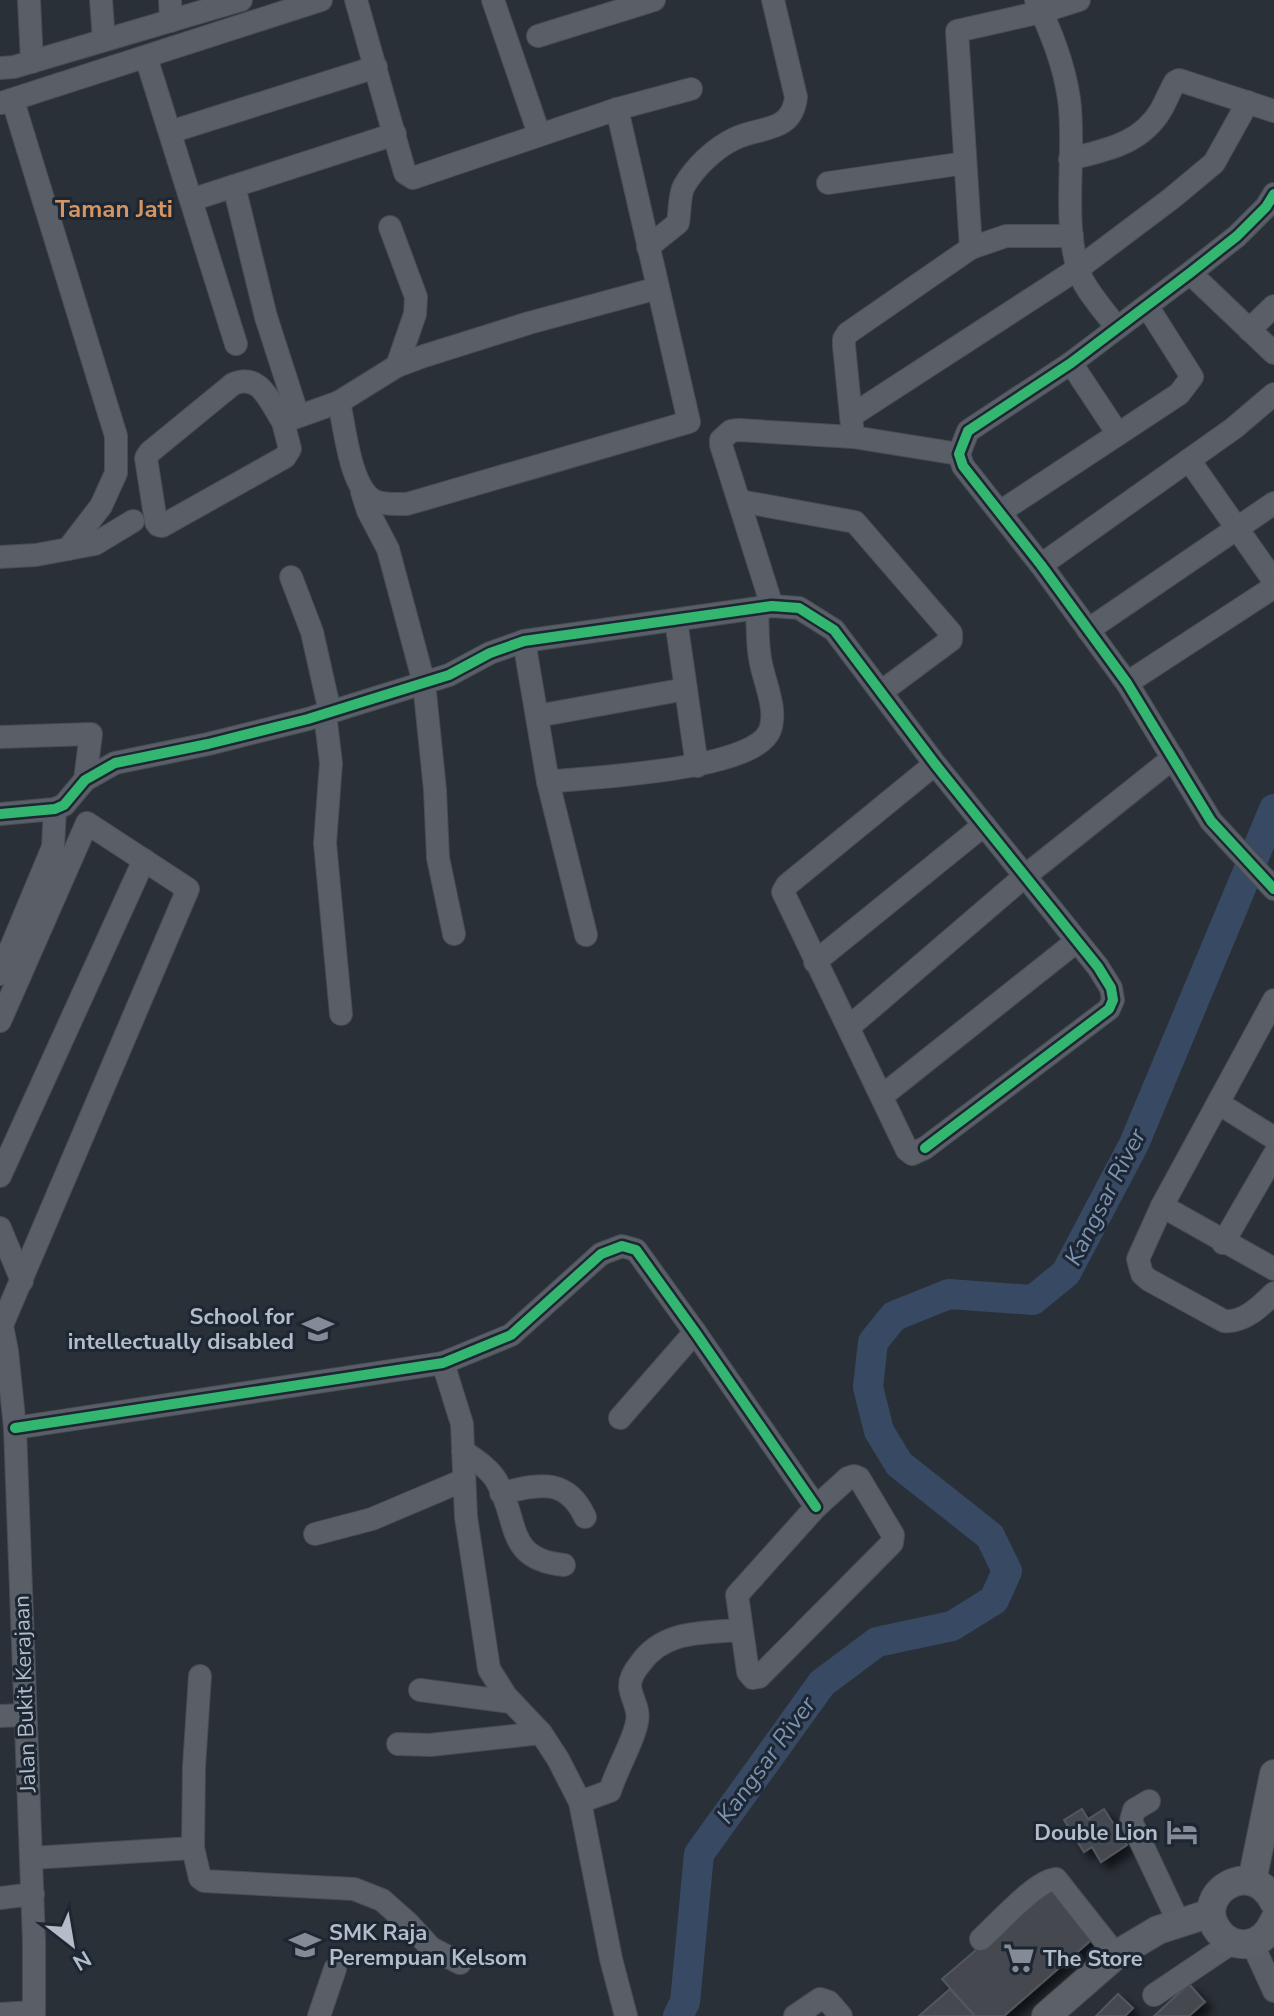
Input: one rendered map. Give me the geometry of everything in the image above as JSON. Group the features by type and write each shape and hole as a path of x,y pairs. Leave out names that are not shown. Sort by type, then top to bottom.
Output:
{"main road":[{"path":"1252,1881 1274,1774"},
{"path":"1274,1902 1269,1893 1252,1881 1232,1882 1224,1887 1212,1904 1211,1913 1218,1931 1243,1943 1269,1932 1274,1921"},
{"path":"1046,2016 1116,1955 1158,1930 1211,1913"}],"street":[{"path":"29,0 32,62"},
{"path":"101,0 104,40"},
{"path":"0,68 32,62 104,40 171,10 244,0 248,24"},
{"path":"68,549 101,506 116,473 116,436 7,102 321,0"},
{"path":"356,0 405,173 413,178 617,109 691,89"},
{"path":"493,0 539,134"},
{"path":"538,36 654,0"},
{"path":"648,247 678,223 683,188 706,158 735,138 780,126 794,111 796,97 773,0"},
{"path":"971,248 957,31 1038,6 1079,0"},
{"path":"1038,6 1055,39 1069,100 1072,236 1079,268 1084,282 1117,328"},
{"path":"146,57 236,344"},
{"path":"170,132 376,67"},
{"path":"1070,159 1122,146 1144,131 1160,112 1179,80 1274,111"},
{"path":"852,427 1079,268 1172,198 1214,163 1248,102"},
{"path":"362,492 378,503 407,504 689,422 617,109"},
{"path":"191,200 395,134"},
{"path":"828,183 965,163"},
{"path":"234,186 291,419 290,449 285,457 162,526 158,525 146,465 150,452 233,384 243,380 253,381 291,419"},
{"path":"1274,194 1266,207 1237,236 1190,273 1071,363 968,431 959,454 963,466 1041,565 1127,683 1211,821 1274,889"},
{"path":"390,227 416,297 415,314 397,366"},
{"path":"852,427 844,346 848,333 971,248 1006,236 1072,236"},
{"path":"1190,273 1274,353"},
{"path":"291,419 339,402 397,366 529,323 658,288"},
{"path":"1000,512 1179,394 1192,377 1147,306"},
{"path":"1249,330 1274,306"},
{"path":"1071,363 1118,434"},
{"path":"1041,565 1234,428 1274,394"},
{"path":"339,402 351,458 368,511 388,549 424,683 435,790 438,858 454,934"},
{"path":"548,782 697,766 752,750 770,732 772,711 760,658 764,607 740,501 721,445 725,436 739,430 852,427 959,454"},
{"path":"1127,683 1274,584 1189,460"},
{"path":"740,501 855,522 951,633 951,640 881,692"},
{"path":"1088,630 1274,503"},
{"path":"0,557 36,555 95,544 133,521"},
{"path":"291,577 312,632 328,713 331,763 325,843 341,1014"},
{"path":"0,814 55,809 64,805 85,780 115,763 208,744 328,713 449,675 490,653 524,641 764,607 799,608 834,630 1111,988 1113,1000 1109,1009 916,1153 908,1152 783,892 787,885 935,764"},
{"path":"676,620 697,766"},
{"path":"524,641 548,782 586,935"},
{"path":"537,716 686,689"},
{"path":"0,737 91,734 85,780"},
{"path":"849,1027 1025,876 1173,758"},
{"path":"0,974 53,847 55,809"},
{"path":"0,1021 87,823 188,889 22,1281 1,1322"},
{"path":"815,962 984,825"},
{"path":"0,1176 144,860"},
{"path":"882,1096 1077,941"},
{"path":"1274,1000 1162,1206 1138,1259 1142,1274 1149,1280 1224,1321 1238,1320 1251,1313 1274,1293"},
{"path":"1218,1103 1274,1138"},
{"path":"1223,1243 1274,1155"},
{"path":"1162,1206 1274,1269"},
{"path":"0,1228 22,1281"},
{"path":"15,1428 443,1363 511,1335 601,1254 622,1246 636,1250 816,1507"},
{"name":"Jalan Bukit Kerajaan","path":"1,1322 15,1428 33,1894 34,2014"},
{"path":"620,1418 695,1332"},
{"path":"443,1363 462,1424 466,1517 489,1669 511,1702 541,1733 580,1802 611,1959 626,2016"},
{"path":"463,1451 484,1466 495,1479 525,1552 545,1563 564,1565"},
{"path":"857,1476 894,1540 759,1677 753,1678 748,1672 740,1630 738,1593 816,1507 848,1478 857,1476"},
{"path":"315,1534 372,1519 464,1480"},
{"path":"501,1493 539,1485 569,1493 577,1500 585,1517"},
{"path":"580,1802 610,1791 637,1722 630,1687 633,1673 648,1652 668,1639 686,1634 740,1630"},
{"path":"200,1676 193,1848 197,1873 204,1881 354,1889 382,1900 431,1948 460,1963"},
{"path":"420,1690 511,1702"},
{"path":"0,1716 25,1715"},
{"path":"398,1744 430,1745 541,1733"},
{"path":"1149,1801 1134,1810 1131,1821 1179,1923"},
{"path":"31,1858 193,1848"},
{"path":"981,1939 1037,1888 1049,1879 1056,1879 1116,1955"},
{"path":"0,1898 33,1894"},
{"path":"1154,1995 1243,1943 1274,1991"},
{"path":"319,2016 335,1969"},
{"path":"795,2016 820,1999 829,2002 841,2016"},
{"path":"0,2014 34,2014"}],"building":[{"path":"1082,1809 1088,1819 1104,1809 1127,1845 1101,1862 1092,1847 1084,1852 1064,1820"},
{"name":"The Store","path":"1050,1887 1096,1936 1004,2016 975,2016 942,1979"},
{"path":"1189,1984 1205,2002 1189,2016 1154,2016"},
{"path":"950,1989 975,2016 919,2016"},
{"path":"1118,1994 1133,2008 1125,2016 1096,2016"}],"waterway":[{"name":"Kangsar River","path":"678,2016 685,2002 699,1854 822,1683 877,1642 952,1626 994,1600 1007,1571 990,1536 899,1464 879,1431 868,1387 873,1342 894,1316 949,1294 1033,1300 1066,1273 1134,1144 1274,809"}],"cycle path":[{"path":"1274,194 1266,207 1237,236 1190,273 1071,363 968,431 959,454 963,466 1041,565 1127,683 1211,821 1274,889"},
{"path":"0,814 55,809 64,805 85,780 115,763 308,719 449,675 490,653 524,641 772,606 799,608 834,630 935,764 1098,967 1111,988 1113,1000 1109,1009 925,1148"},
{"path":"15,1428 443,1363 511,1335 601,1254 622,1246 636,1250 816,1507"}],"place":[{"name":"School for intellectually disabled","path":"318,1329"},
{"name":"Double Lion","path":"1182,1832"},
{"name":"SMK Raja Perempuan Kelsom","path":"305,1945"},
{"name":"The Store","path":"1019,1958"}],"district":[{"name":"Taman Jati","path":"114,209"}]}
